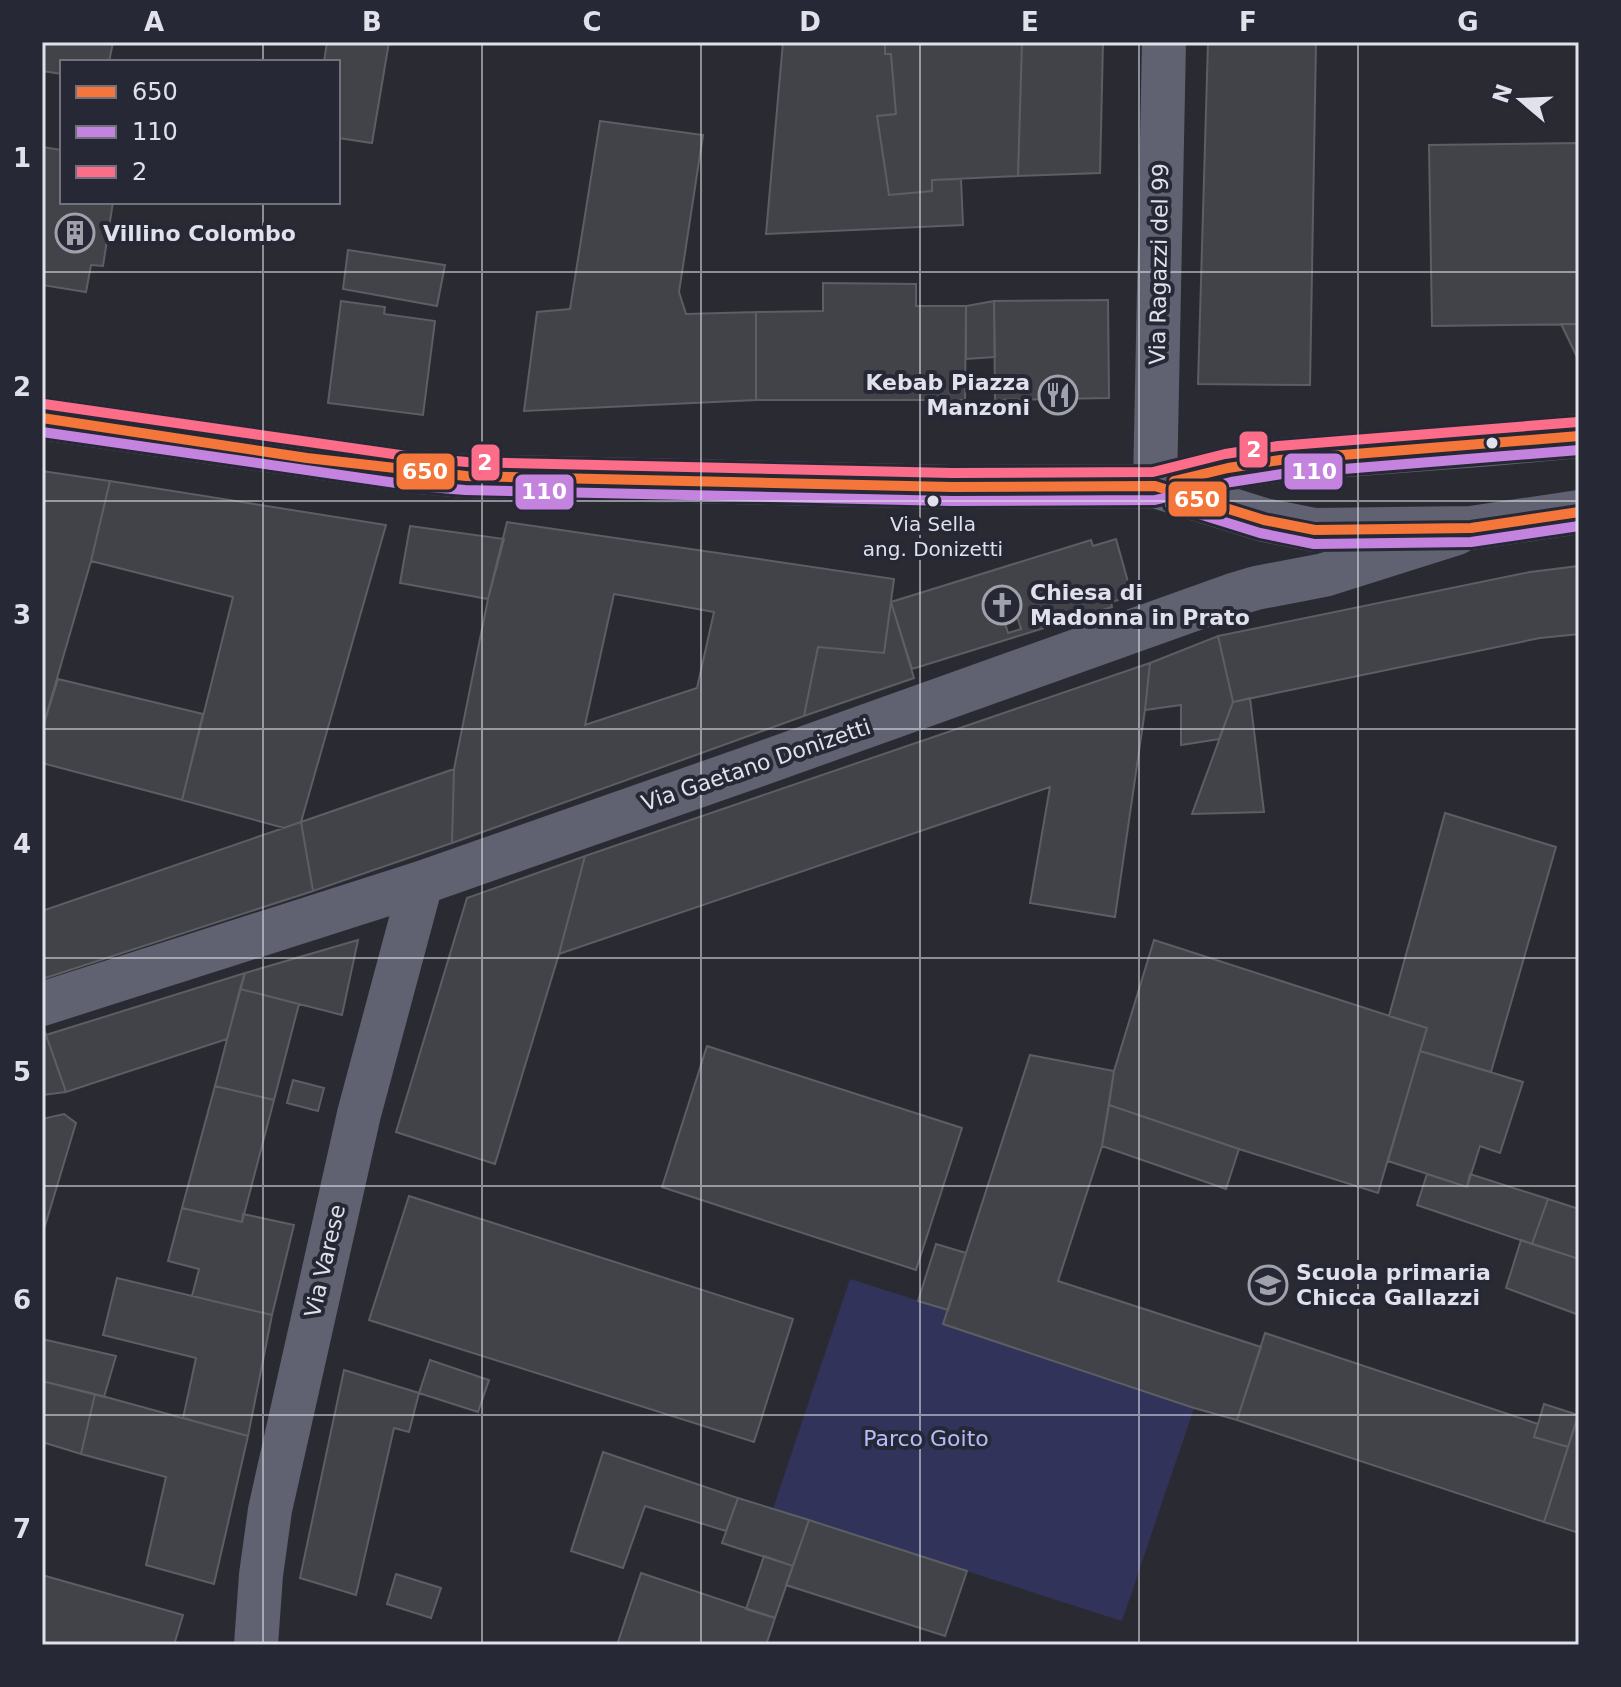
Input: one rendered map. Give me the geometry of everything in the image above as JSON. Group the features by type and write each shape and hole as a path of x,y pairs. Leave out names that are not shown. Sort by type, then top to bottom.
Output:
{"street":[{"name":"Via Ragazzi del 99","path":"1155,486 1164,42"},
{"path":"42,418 288,455 466,476 952,487 1155,486 1228,468 1280,460 1579,436"},
{"path":"1155,486 1264,520 1315,530 1471,528 1579,512"},
{"name":"Via Gaetano Donizetti","path":"42,1004 421,883 1236,594 1324,575 1471,528"},
{"name":"Via Varese","path":"256,1645 270,1510 359,1114 421,883"}],"green space":[{"name":"Parco Goito","path":"850,1279 948,1310 944,1325 1194,1408 1122,1621 773,1509"}],"building":[{"path":"42,42 113,42 109,60 60,60 60,74 42,71"},
{"path":"327,42 389,42 372,143 340,138 340,60 324,60"},
{"path":"783,42 885,42 885,54 891,54 896,114 877,116 889,195 932,191 932,180 961,179 963,225 766,234"},
{"path":"885,42 1022,42 1018,176 932,180 932,191 889,195 877,116 896,114 891,54 885,54"},
{"path":"1022,42 1103,42 1100,173 1018,176"},
{"path":"1208,42 1316,42 1310,385 1198,384"},
{"path":"600,121 703,135 679,292 686,314 756,312 756,400 524,411 537,312 570,309"},
{"path":"1579,143 1579,324 1432,326 1429,145"},
{"name":"Villino Colombo","path":"42,147 60,150 60,204 113,204 103,266 91,265 86,292 42,285"},
{"path":"348,250 445,265 437,306 343,289"},
{"path":"823,283 916,284 916,306 966,306 965,400 756,400 756,312 823,311"},
{"path":"1108,300 1109,398 995,400 994,301"},
{"path":"341,301 385,307 384,314 435,321 423,415 328,403"},
{"path":"994,301 995,357 966,359 966,306"},
{"path":"1561,324 1579,324 1579,361"},
{"path":"42,471 110,481 91,561 42,730"},
{"path":"110,481 386,525 301,822 284,828 182,800 233,597 91,561"},
{"path":"507,522 894,579 884,653 818,647 804,716 452,843 454,769 488,599","holes":["614,594 714,612 697,688 585,725"]},
{"path":"410,526 504,539 488,599 400,583"},
{"name":"Chiesa di Madonna in Prato","path":"1116,539 1132,596 1111,602 1112,607 912,669 891,602 1091,540 1093,546"},
{"path":"1579,566 1579,634 1540,638 1233,702 1218,636 1530,572"},
{"path":"891,602 914,678 804,716 818,647 884,653"},
{"path":"1017,616 1021,629 1008,633 1004,620"},
{"path":"1218,636 1233,702 1219,739 1181,745 1181,705 1145,710 1150,663"},
{"path":"1150,663 1115,917 1030,903 1050,787 559,954 585,856"},
{"path":"58,679 203,714 182,800 42,763 42,730"},
{"path":"1250,698 1264,812 1192,814 1233,702"},
{"path":"454,769 452,843 313,891 301,822"},
{"path":"1445,813 1556,847 1491,1072 1420,1051 1427,1028 1389,1016"},
{"path":"301,822 313,891 42,979 42,911"},
{"path":"585,856 559,954 495,1164 396,1132 467,898"},
{"path":"358,940 342,1015 240,989 245,973"},
{"path":"1154,940 1427,1028 1378,1193 1109,1105 1114,1071"},
{"path":"245,973 227,1039 66,1092 46,1035"},
{"path":"240,989 299,1004 274,1100 215,1086"},
{"path":"44,1029 66,1092 42,1095"},
{"path":"707,1046 962,1128 916,1270 662,1187"},
{"path":"1420,1051 1523,1082 1500,1153 1480,1146 1467,1187 1388,1161"},
{"path":"1030,1055 1114,1071 1102,1146 1058,1281 1261,1347 1237,1420 943,1324"},
{"path":"293,1080 324,1088 318,1111 287,1103"},
{"path":"215,1086 274,1100 242,1222 182,1208"},
{"path":"1109,1105 1239,1149 1226,1189 1102,1146"},
{"path":"64,1114 76,1123 42,1236 42,1119"},
{"path":"1427,1174 1467,1187 1470,1174 1548,1199 1532,1244 1417,1205"},
{"path":"409,1196 793,1319 754,1442 369,1320"},
{"path":"1548,1199 1579,1209 1579,1259 1532,1244"},
{"path":"182,1208 242,1222 243,1214 294,1225 272,1315 192,1296 199,1269 168,1261"},
{"path":"1521,1240 1579,1259 1579,1315 1506,1288"},
{"path":"936,1244 966,1253 948,1310 918,1301"},
{"path":"117,1278 272,1315 248,1436 183,1418 196,1358 103,1335"},
{"path":"1265,1333 1538,1424 1534,1437 1568,1447 1544,1522 1237,1420"},
{"path":"42,1339 116,1356 104,1397 42,1381"},
{"path":"430,1360 489,1380 478,1412 419,1393"},
{"path":"344,1370 419,1393 409,1432 394,1428 356,1595 300,1578"},
{"path":"42,1381 95,1394 81,1454 42,1442"},
{"path":"95,1394 248,1436 214,1584 146,1565 166,1477 81,1454"},
{"path":"1544,1404 1578,1415 1568,1447 1534,1437"},
{"path":"1579,1413 1579,1533 1544,1522"},
{"path":"603,1452 738,1498 726,1531 645,1506 623,1568 571,1551"},
{"path":"738,1498 809,1520 793,1566 722,1543"},
{"path":"809,1520 967,1571 945,1636 786,1585"},
{"path":"764,1556 793,1566 775,1618 746,1609"},
{"path":"641,1573 775,1618 766,1645 617,1645"},
{"path":"396,1574 441,1588 431,1618 387,1604"},
{"path":"42,1575 183,1615 174,1645 42,1645"}],"transit line":[{"name":"2","path":"44,404 467,462 952,473 1153,472 1225,454 1278,446 1578,422"},
{"name":"650","path":"42,418 307,458 466,476 952,487 1155,486 1264,520 1315,530 1471,528 1579,512"},
{"name":"110","path":"42,432 417,486 465,490 952,501 1155,500 1282,474 1579,450"},
{"name":"650","path":"1174,481 1280,460 1579,436"},
{"name":"110","path":"1170,505 1260,533 1314,544 1471,542 1579,526"}],"place":[{"name":"Villino Colombo","path":"75,233"},
{"name":"Kebab Piazza Manzoni","path":"1058,395"},
{"name":"Via Sella ang. Donizetti","path":"933,501"},
{"name":"Chiesa di Madonna in Prato","path":"1002,605"},
{"name":"Scuola primaria Chicca Gallazzi","path":"1268,1285"}]}
